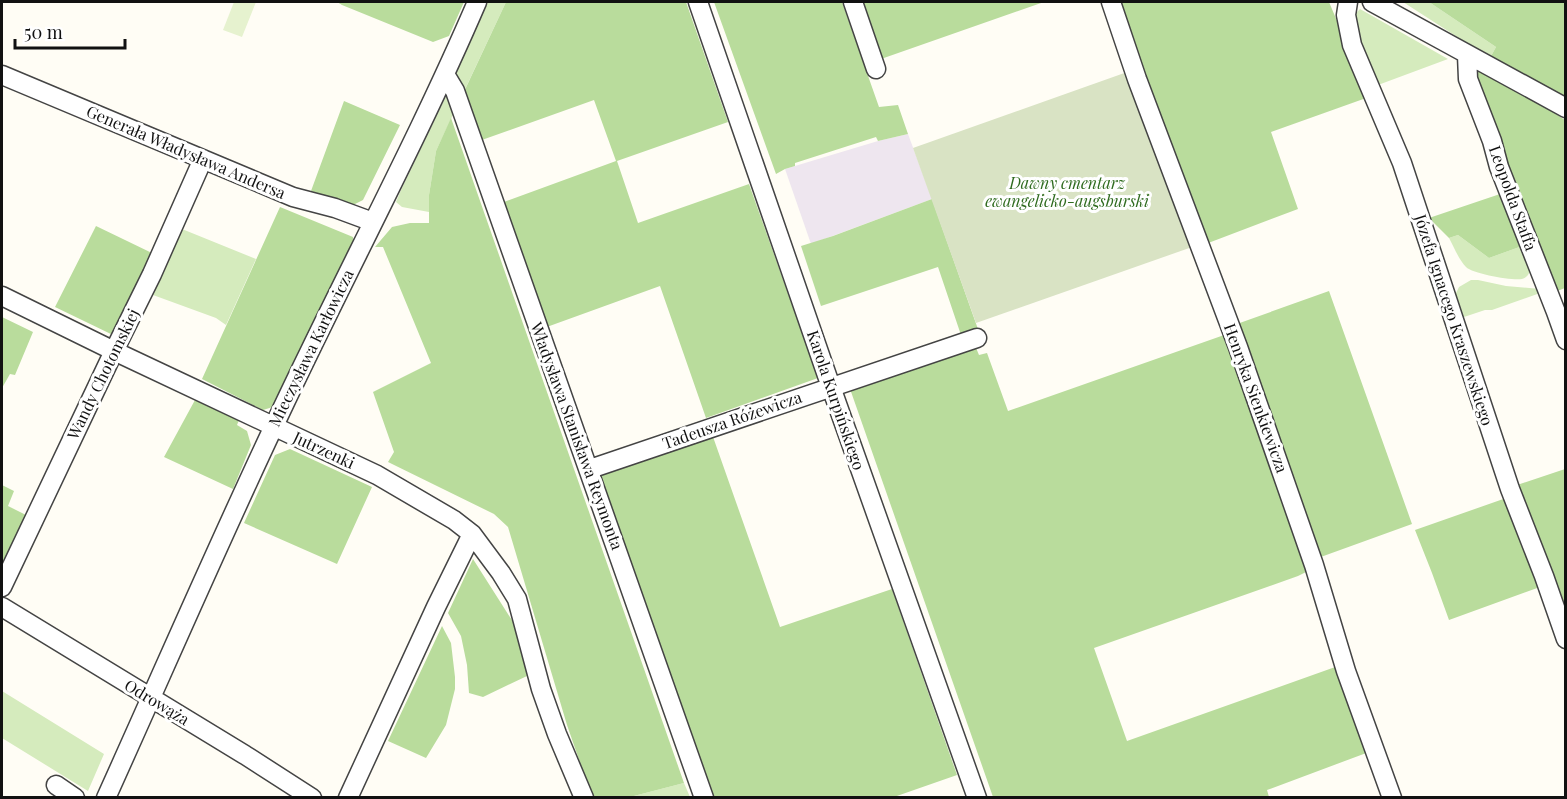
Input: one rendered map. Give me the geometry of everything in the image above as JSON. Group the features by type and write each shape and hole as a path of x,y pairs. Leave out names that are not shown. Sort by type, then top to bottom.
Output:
{"street":[{"name":"Mieczysława Karłowicza","path":"106,798 274,426 446,76 477,2"},
{"name":"Karola Kurpińskiego","path":"698,2 976,798"},
{"path":"853,2 876,69"},
{"name":"Henryka Sienkiewicza","path":"1111,2 1141,90 1238,347 1314,565 1346,671 1392,798"},
{"name":"Józefa Ignacego Kraszewskiego","path":"1348,2 1346,15 1352,45 1402,163 1510,489 1566,639"},
{"path":"1372,2 1566,108"},
{"name":"Leopolda Staffa","path":"1467,55 1468,79 1492,141 1499,167 1566,340"},
{"name":"Generała Władysława Andersa","path":"2,75 293,198 335,207 373,222"},
{"name":"Władysława Stanisława Reymonta","path":"446,76 455,91 704,798"},
{"name":"Wandy Chotomskiej","path":"2,587 152,274 203,159"},
{"name":"Jutrzenki","path":"2,296 377,476 454,520 472,534 517,599 541,689 557,734 585,798"},
{"name":"Tadeusza Różewicza","path":"590,469 977,338"},
{"path":"348,798 472,534"},
{"name":"Odrowąża","path":"2,607 312,798"},
{"path":"56,785 75,798"}],"shaded area":[{"path":"908,134 932,199 811,244 785,169"}],"green space":[{"path":"234,2 256,2 242,37 223,30"},
{"path":"337,2 464,2 449,36 433,42"},
{"path":"488,2 506,2 436,151 429,195 429,212 402,207 396,202 401,190"},
{"path":"506,2 686,2 728,122 617,161 638,223 749,184 818,378 706,418 660,286 544,328 501,203 616,161 594,100 479,141 462,96"},
{"path":"714,2 842,2 879,107 898,105 908,134 878,141 876,137 795,163 795,166 776,174"},
{"path":"860,2 1044,2 881,59"},
{"path":"1119,2 1329,2 1369,97 1271,132 1298,209 1203,245"},
{"path":"1403,2 1429,2 1496,47 1490,58"},
{"path":"1429,2 1565,2 1565,99 1490,58 1496,47"},
{"path":"1360,9 1448,59 1378,85 1351,18"},
{"path":"1481,69 1565,120 1565,288 1552,293 1476,83 1475,71"},
{"name":"Dawny cmentarz ewangelicko-augsburski","path":"1130,71 1195,246 976,323 913,148"},
{"path":"344,101 400,125 363,200 353,205 311,191"},
{"path":"451,118 684,783 630,797 592,797 567,725 508,527 494,514 388,462 394,452 373,392 431,363 383,247 375,247 392,227 410,223 429,223 429,195 436,151"},
{"path":"1503,191 1525,245 1489,258 1458,235 1449,238 1429,218 1500,194"},
{"path":"932,199 979,332 962,338 938,267 821,306 801,246"},
{"path":"280,207 353,237 355,246 276,406 263,410 202,379"},
{"path":"96,226 154,254 115,336 55,307"},
{"path":"182,229 256,259 226,325 216,318 153,295"},
{"path":"1458,235 1489,258 1525,245 1530,263 1529,274 1522,279 1510,279 1470,270 1461,261 1449,238"},
{"path":"1471,280 1540,289 1543,292 1461,318 1454,297 1459,287"},
{"path":"1329,291 1412,524 1318,558 1234,325"},
{"path":"2,317 33,332 15,375 10,374 2,388"},
{"path":"1227,334 1312,569 1298,576 1094,648 1127,741 1338,666 1369,752 1267,790 1269,797 993,797 849,386 974,343 979,355 987,353 1008,411"},
{"path":"195,400 239,420 237,425 247,431 251,445 233,489 164,457"},
{"path":"712,434 780,627 892,589 957,775 894,797 710,797 596,476"},
{"path":"290,449 372,487 337,564 244,523 275,455"},
{"path":"1565,469 1565,610 1517,485"},
{"path":"2,485 14,491 8,506 30,517 2,577"},
{"path":"1509,497 1540,587 1449,620 1415,530"},
{"path":"473,559 522,636 527,676 483,697 469,693 467,665 461,636 448,613"},
{"path":"442,626 451,643 455,689 446,725 426,758 388,741"},
{"path":"2,691 104,754 88,791 2,738"},
{"path":"684,783 690,797 630,797"}]}
